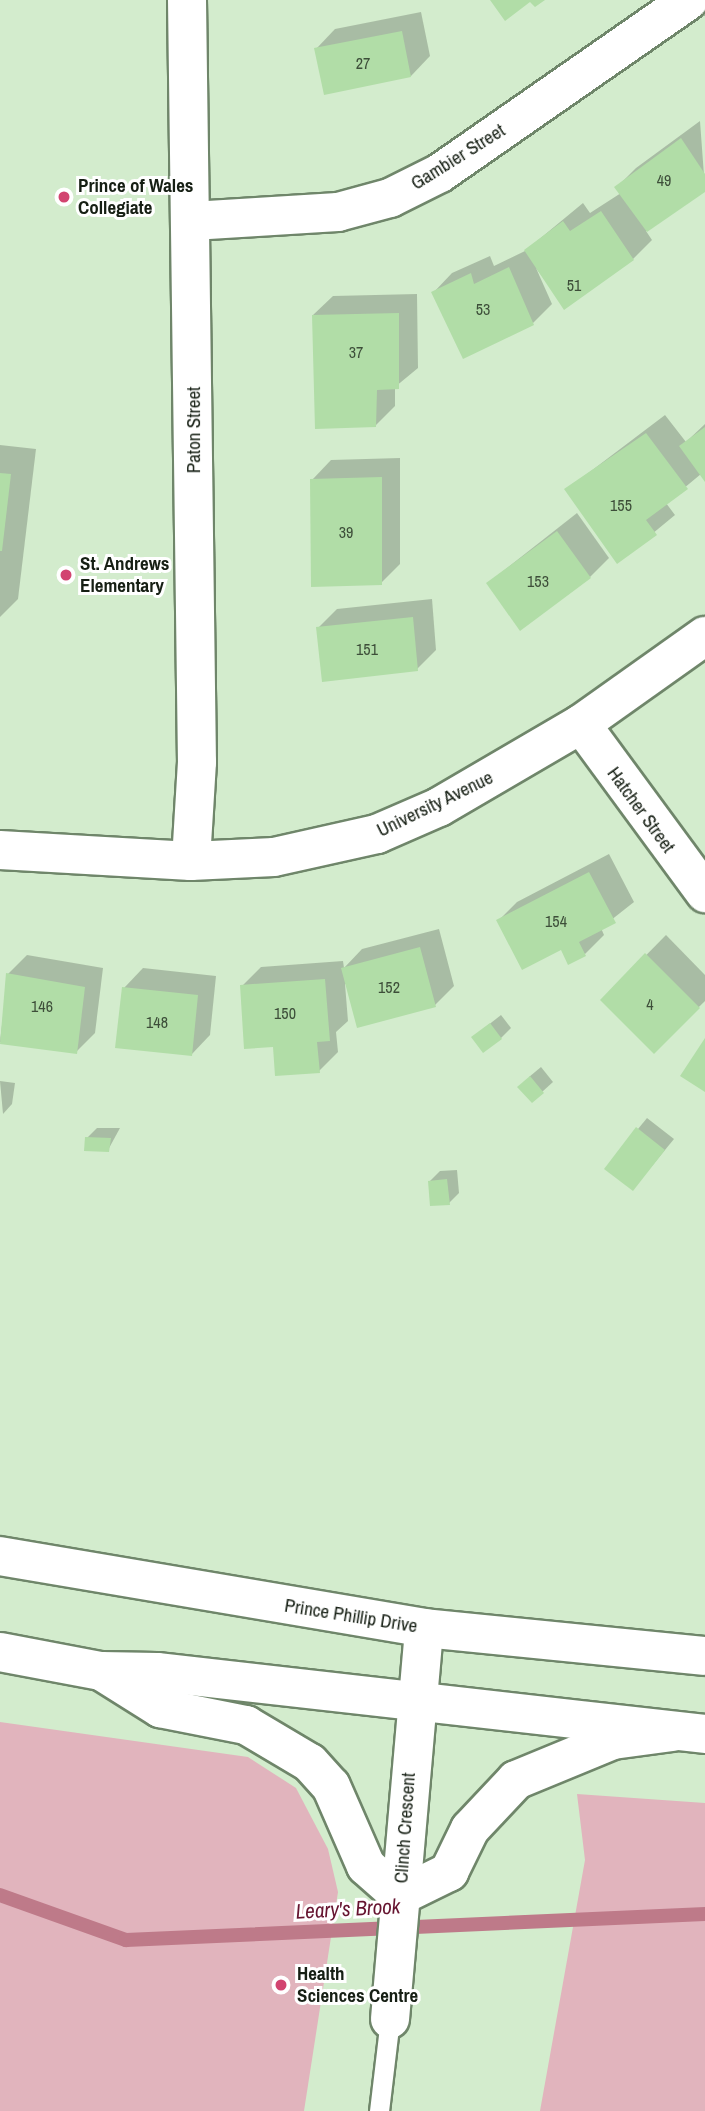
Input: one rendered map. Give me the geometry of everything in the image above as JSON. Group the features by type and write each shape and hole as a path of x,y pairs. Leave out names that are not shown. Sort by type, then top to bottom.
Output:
{"street":[{"name":"Paton Street","path":"187,0 197,762 191,861"},
{"name":"Gambier Street","path":"192,221 338,212 390,198 440,173 689,0"},
{"name":"University Avenue","path":"0,850 191,861 274,857 377,834 439,807 581,724 705,636"},
{"name":"Hatcher Street","path":"581,724 705,893"},
{"name":"Prince Phillip Drive","path":"0,1556 425,1628 705,1656"},
{"name":"Clinch Crescent","path":"390,2019 415,1706 425,1628"},
{"path":"0,1652 101,1671 157,1672 415,1706 689,1733"},
{"path":"101,1671 160,1707 246,1725 310,1763 331,1786 366,1866 400,1896 449,1872 470,1829 516,1780 613,1740 689,1733"}],"lane":[{"name":"Clinch Crescent","path":"379,2111 390,2019"}],"shaded area":[{"path":"0,1722 248,1757 296,1788 328,1849 338,1892 304,2111 0,2111"},
{"path":"577,1794 705,1803 705,2111 540,2111 585,1860"}],"building":[{"path":"490,0 545,0 535,7 530,2 505,21"},
{"path":"402,31 411,77 324,95 314,48"},
{"path":"681,138 705,174 705,192 647,232 614,187"},
{"path":"601,211 634,260 564,310 524,250 563,221 570,231"},
{"path":"509,267 534,325 463,359 431,292 471,273 474,284"},
{"path":"399,313 399,389 377,390 376,427 315,429 312,315"},
{"path":"705,427 705,482 679,446"},
{"path":"646,433 688,489 646,520 657,535 617,564 564,489"},
{"path":"0,473 11,474 2,551 0,551"},
{"path":"382,477 382,585 311,587 310,479"},
{"path":"557,531 591,578 520,631 486,583"},
{"path":"413,617 418,671 322,682 316,627"},
{"path":"589,872 616,923 579,942 586,956 568,965 561,950 522,970 496,920"},
{"path":"420,947 436,1007 357,1028 341,968"},
{"path":"645,953 700,1008 654,1054 600,1000"},
{"path":"6,973 85,987 77,1054 0,1044"},
{"path":"325,979 330,1041 317,1042 320,1073 275,1076 273,1047 244,1049 240,985"},
{"path":"122,987 198,995 192,1056 115,1048"},
{"path":"490,1023 502,1039 483,1053 471,1037"},
{"path":"705,1038 705,1092 680,1076"},
{"path":"530,1076 544,1093 532,1103 517,1087"},
{"path":"636,1127 665,1150 633,1191 604,1169"},
{"path":"85,1137 111,1138 109,1152 84,1151"},
{"path":"447,1179 450,1205 430,1206 428,1181"}],"waterway":[{"name":"Leary's Brook","path":"0,1895 126,1940 705,1914"}],"place":[{"name":"Prince of Wales Collegiate","path":"64,197"},
{"name":"St. Andrews Elementary","path":"66,575"},
{"name":"Health Sciences Centre","path":"281,1985"}]}
